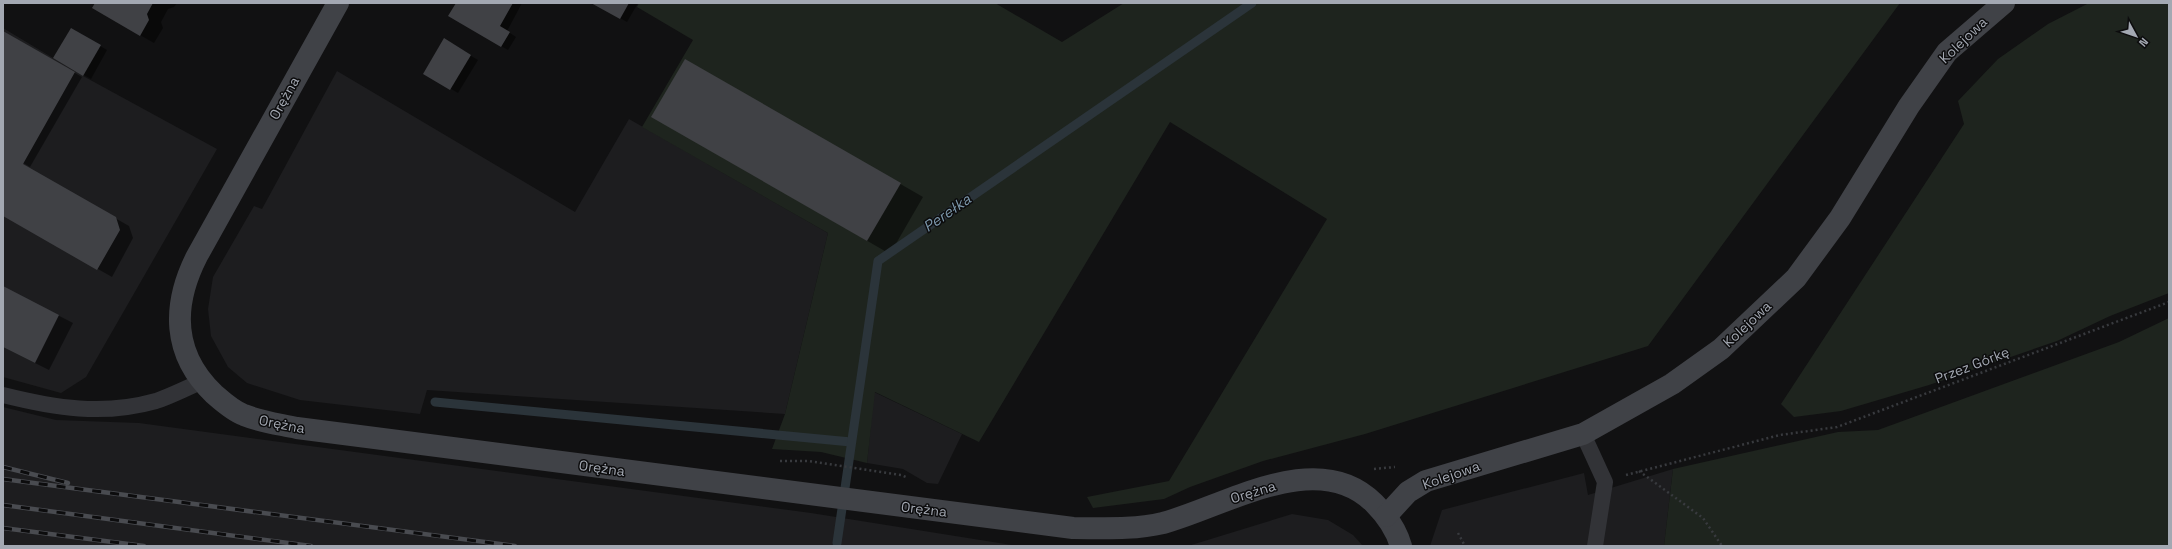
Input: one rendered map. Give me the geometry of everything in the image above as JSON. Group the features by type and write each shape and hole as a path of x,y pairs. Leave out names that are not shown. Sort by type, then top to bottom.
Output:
{"street":[{"name":"Orężna","path":"338,3 186,278 180,305 180,329 187,356 201,382 220,400 242,415 266,422 760,489 1072,528 1125,528 1162,523 1194,513 1254,489 1308,480 1339,482 1355,489 1369,498 1386,516 1398,536 1401,546"},
{"name":"Kolejowa","path":"1386,516 1408,492 1426,481 1583,434 1672,384 1721,349 1796,278 1840,218 1909,106 1947,52 2004,3"}],"lane":[{"path":"3,395 37,404 82,410 118,409 157,400 201,382"},
{"path":"1583,434 1605,482 1595,546"}],"path":[{"name":"Przez Górkę","path":"1605,482 1639,471 1780,435 1837,427 2169,302"},
{"path":"778,461 809,461 901,475"},
{"path":"1392,467 1400,465"},
{"path":"1639,471 1704,518 1722,546"},
{"path":"1458,533 1465,546"}],"shaded area":[{"path":"639,3 995,3 1062,42 1124,3 1900,3 1648,346 1365,434 1263,461 1190,487 1164,499 1093,508 1087,497 1169,481 1327,219 1170,122 979,442 875,392 867,463 821,452 772,449 785,414 828,233 642,127 693,40 637,7"},
{"path":"2089,3 2169,3 2169,293 2110,316 2057,341 1929,385 1841,411 1794,417 1781,404 1964,124 1958,101 1998,59 2048,24"},
{"path":"3,28 83,76 217,149 86,377 61,393 3,377"},
{"path":"337,71 575,212 629,119 828,233 785,414 427,390 420,414 300,400 247,383 228,367 211,336 208,309 213,277 254,206 262,209"},
{"path":"2169,318 2169,546 1664,546 1673,469 1838,432 1878,430 2119,342"},
{"path":"874,392 962,434 938,484 927,483 903,469 867,463"},
{"path":"3,407 56,420 139,423 811,513 1018,546 3,546"},
{"path":"1673,469 1664,546 1430,546 1442,510 1584,473 1588,495"},
{"path":"1292,514 1328,520 1353,535 1363,546 1188,546"}],"building":[{"path":"95,3 153,3 147,14 149,20 140,36 92,8"},
{"path":"456,3 513,3 500,26 510,32 501,47 448,16"},
{"path":"591,3 629,3 620,19"},
{"path":"71,28 101,45 83,76 53,58"},
{"path":"3,31 75,72 23,164 116,217 120,230 97,270 3,216"},
{"path":"444,38 471,55 450,90 423,74"},
{"path":"685,59 901,183 867,241 651,117"},
{"path":"3,286 59,315 35,363 3,347"}],"waterway":[{"name":"Perełka","path":"837,543 878,261 1252,3"},
{"path":"435,402 851,442"}],"railway":[{"path":"3,467 68,483"},
{"path":"3,479 515,546"},
{"path":"3,505 311,546"},
{"path":"3,528 144,546"}]}
